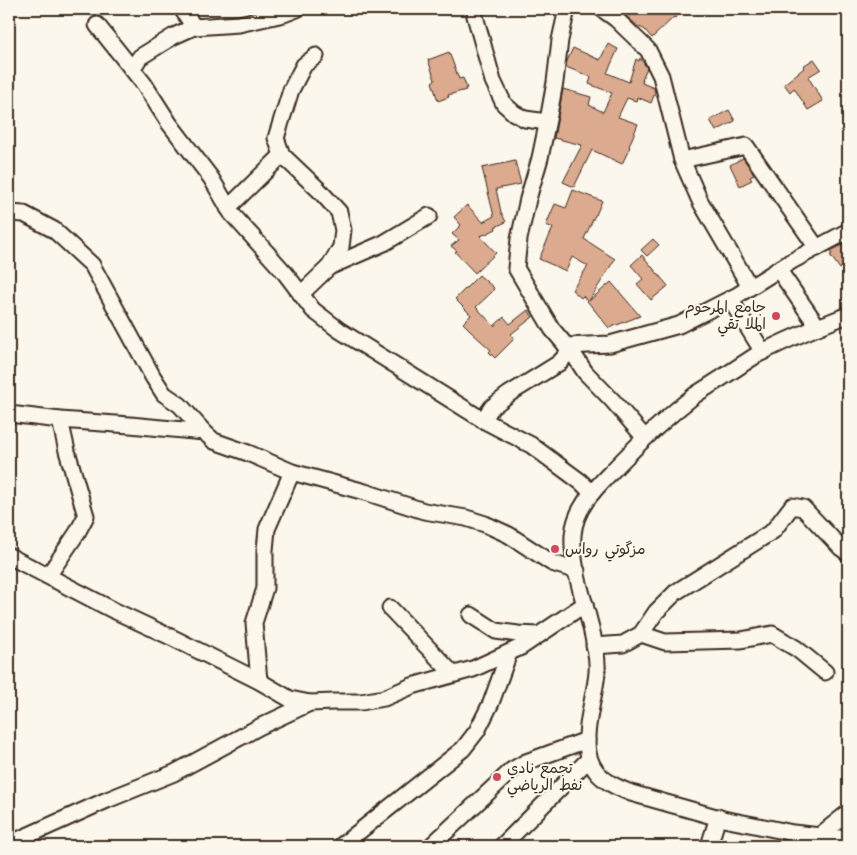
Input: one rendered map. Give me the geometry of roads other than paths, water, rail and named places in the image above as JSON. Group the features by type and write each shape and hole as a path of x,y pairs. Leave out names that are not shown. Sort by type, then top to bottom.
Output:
{"street":[{"path":"182,9 194,27"},
{"path":"132,69 140,57 174,36 194,27 239,24 284,14 297,9"},
{"path":"567,9 540,158 519,239 516,268 552,329 585,372 645,438"},
{"path":"602,9 616,19 648,50 661,76 682,160 700,201 750,287"},
{"path":"475,16 493,81 504,104 514,113 525,119 547,122"},
{"path":"97,25 132,69 169,123 211,178 232,214 285,273 313,310 339,330 483,420 531,446 581,482 592,493"},
{"path":"301,294 329,267 341,247 343,230 339,212 320,190 282,155 276,138 291,90 304,65 316,56"},
{"path":"682,160 746,146 816,248"},
{"path":"228,208 282,155"},
{"path":"9,213 24,214 54,230 92,265 164,394 180,406 214,441 292,472 365,492 424,511 466,518 509,535 552,563 577,571"},
{"path":"329,267 384,243 429,216"},
{"path":"568,348 610,344 679,325 730,299 778,269 848,230"},
{"path":"778,269 818,327"},
{"path":"730,299 763,352"},
{"path":"848,315 755,356 695,395 606,475 588,496 581,508 574,526 573,536 581,594 587,611 597,657 596,678 586,748 589,759 597,773 618,787 649,798 718,817 818,841 848,838"},
{"path":"483,420 492,407 509,394 559,363 568,348"},
{"path":"9,414 204,432"},
{"path":"48,576 77,534 86,516 60,420"},
{"path":"259,681 254,623 266,588 266,529 292,472"},
{"path":"594,646 623,644 641,634 656,612 676,592 773,531 792,506 803,508 848,553"},
{"path":"9,556 113,610 259,681 290,699 310,703 360,702 384,698 412,686 473,669 521,647 585,604"},
{"path":"390,608 453,674"},
{"path":"471,615 496,631 539,635"},
{"path":"641,634 665,642 741,640 772,634 797,649 825,672"},
{"path":"341,846 463,749 477,731 491,703 509,653"},
{"path":"9,844 107,800 174,773 259,727 310,703"},
{"path":"431,846 512,770 526,762 587,740"},
{"path":"502,846 589,759"},
{"path":"818,841 848,813"},
{"path":"709,846 718,817"}],"waterway":[{"path":"70,9 96,15 111,9"}],"place":[{"name":"جامع المرحوم الملا تقي","path":"776,316"},
{"name":"مزگوتي رواس","path":"555,549"},
{"name":"تجمع نادي نفط الرياضي","path":"497,777"}]}
